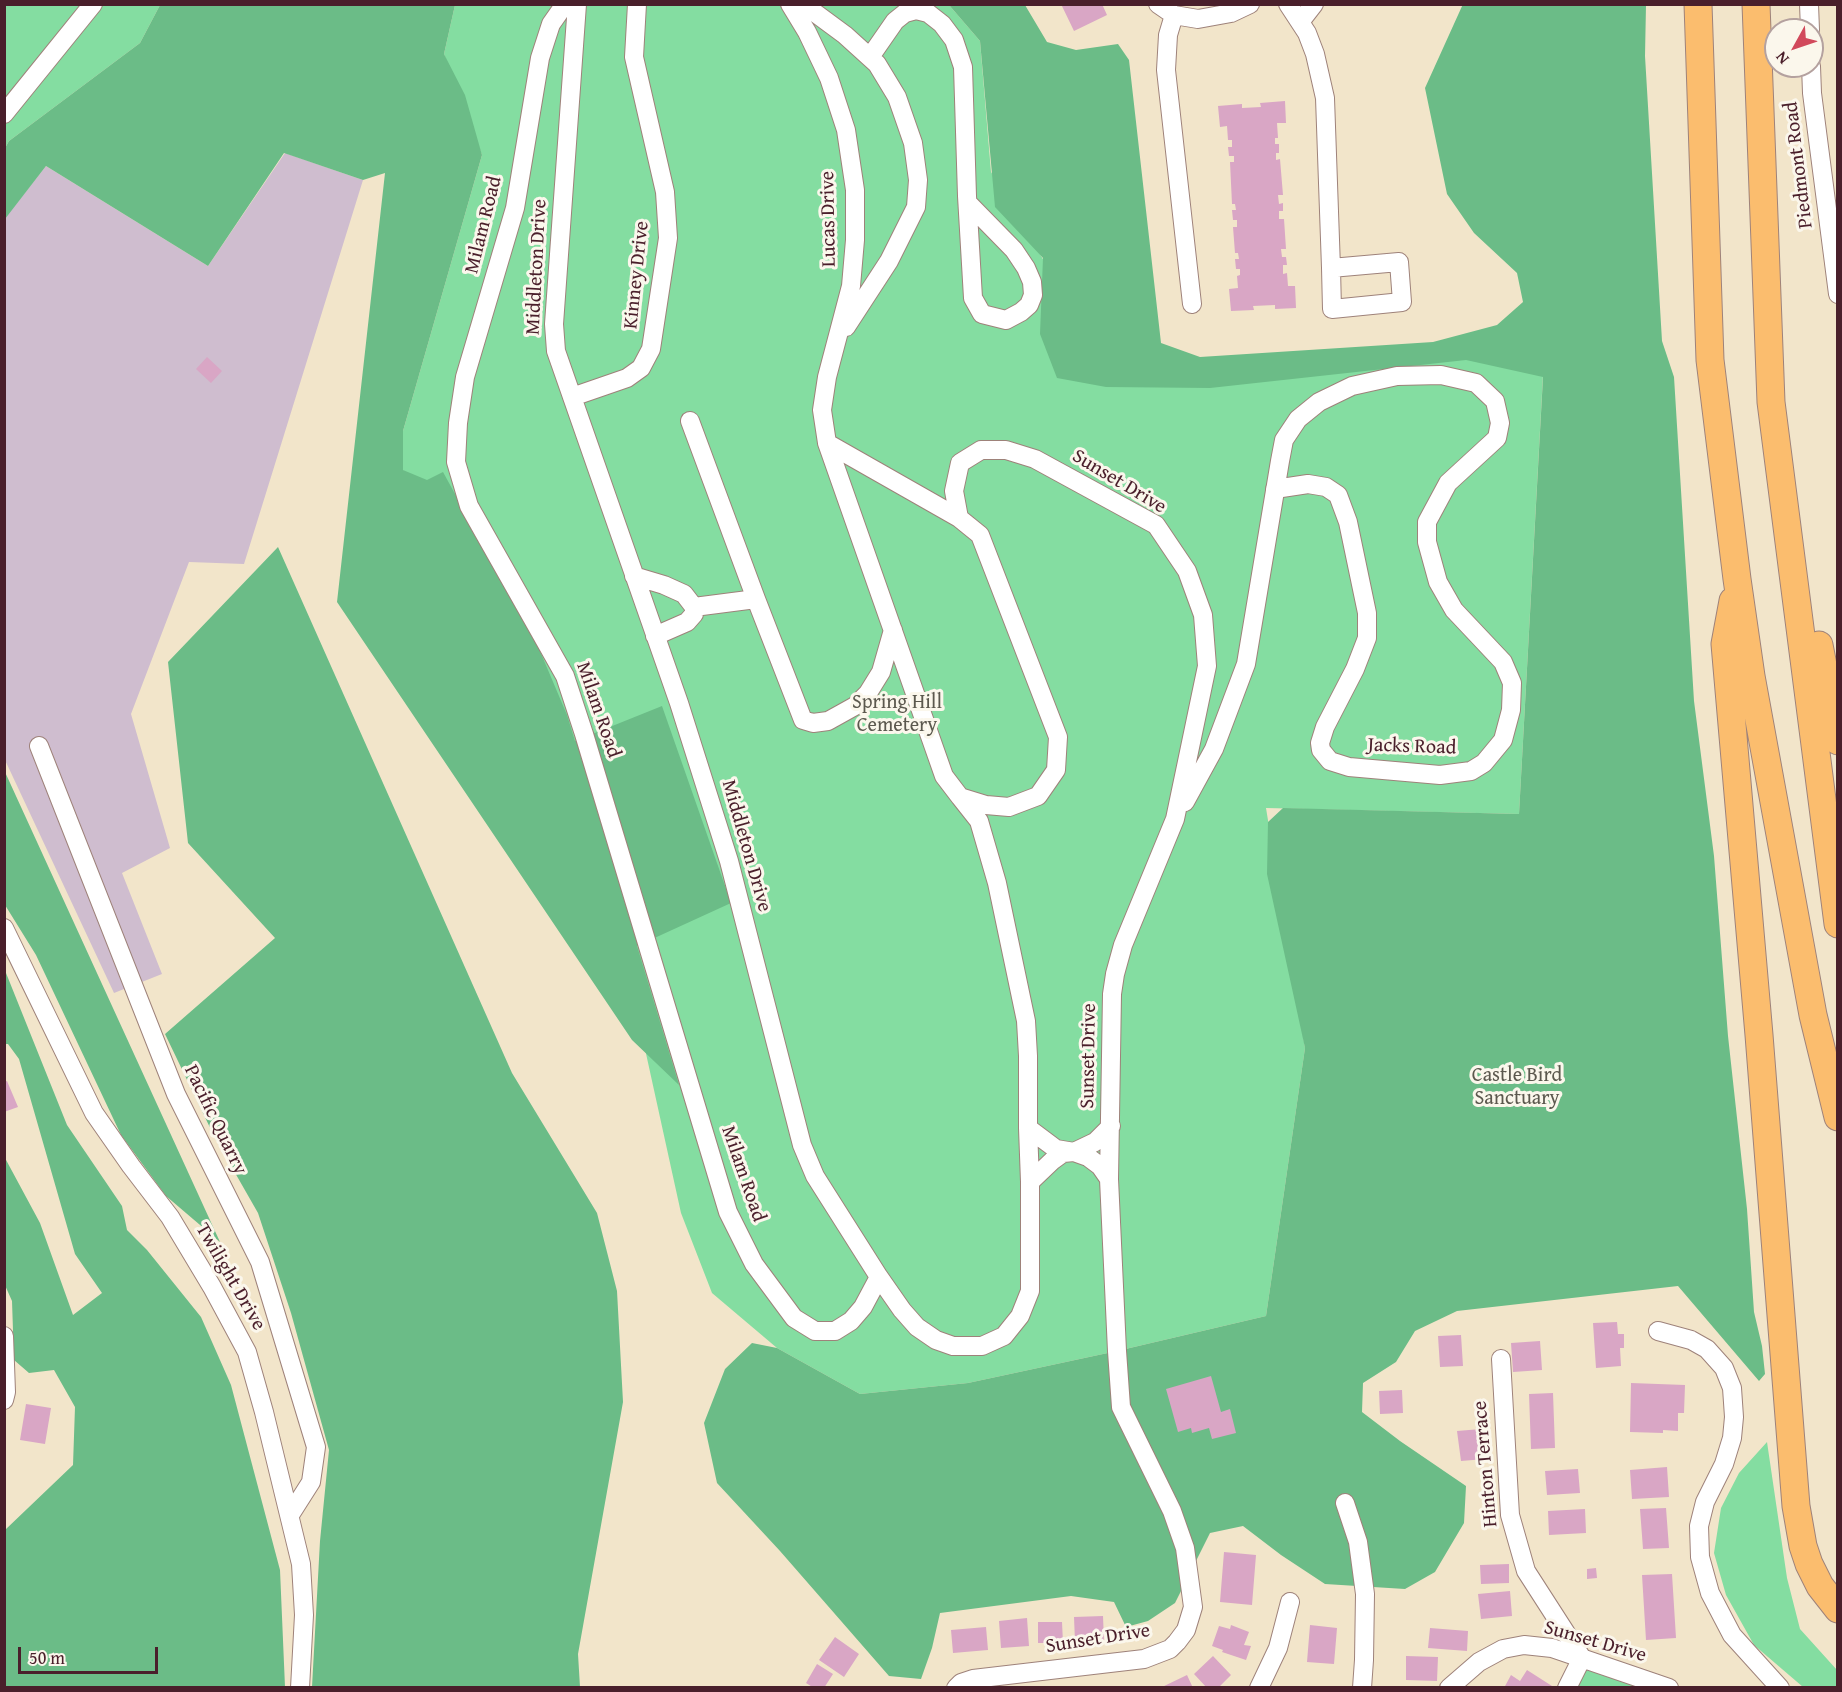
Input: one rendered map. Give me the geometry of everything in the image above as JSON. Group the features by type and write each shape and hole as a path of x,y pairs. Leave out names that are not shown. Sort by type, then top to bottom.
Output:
{"highway":[{"path":"1698,4 1710,360 1737,579 1751,676 1813,1015 1838,1117"},
{"path":"1756,4 1771,402 1838,924"},
{"path":"1771,402 1838,741"},
{"path":"1737,579 1725,644 1796,1506 1803,1546 1809,1564 1820,1586 1838,1609"}],"street":[{"path":"4,114 93,4"},
{"name":"Milam Road","path":"565,4 551,24 540,58 515,208 465,377 458,423 456,462 469,506 565,676 728,1212 754,1264 794,1317 815,1331 835,1331 851,1321 863,1306 879,1277"},
{"name":"Middleton Drive","path":"577,4 554,324 555,351 678,703 729,861 802,1145 815,1176 879,1277 917,1328 936,1340 953,1346 982,1346 1004,1336 1020,1316 1030,1291 1028,1056 1026,1022 997,883 979,821 960,797"},
{"name":"Kinney Drive","path":"572,397 627,378 641,368 651,349 668,238 665,192 634,57 637,4"},
{"name":"Lucas Drive","path":"790,4 829,78 846,130 855,190 855,240 851,286 827,377 822,410 827,443 944,776 960,797"},
{"path":"803,4 845,35 877,64 897,97 910,134 918,180 915,207 889,261 837,341"},
{"path":"1158,4 1174,15 1198,19 1231,13 1250,4"},
{"path":"1288,4 1307,33 1315,54 1325,98 1331,268"},
{"path":"1300,22 1314,4"},
{"path":"870,57 895,21 906,13 916,10 928,13 942,24 954,40 963,67 968,204 973,298 982,314 1006,320 1029,305 1033,294 1032,282 1014,250 968,204"},
{"path":"1174,15 1168,35 1166,70 1192,304"},
{"name":"Piedmont Road","path":"1811,78 1838,294"},
{"path":"4,107 20,93"},
{"name":"Jacks Road","path":"1175,819 1214,749 1246,664 1275,489 1284,440 1298,419 1319,402 1352,386 1397,375 1441,375 1476,383 1495,401 1500,423 1497,438 1448,483 1427,522 1427,542 1438,582 1454,610 1503,662 1512,683 1512,710 1503,740 1484,763 1470,771 1440,775 1349,766 1330,761 1321,750 1320,742 1325,727 1355,669 1367,638 1367,613 1348,522 1338,495 1326,487 1308,484 1275,489"},
{"path":"690,421 803,720 813,723 828,721 855,706 868,693 881,672 893,630"},
{"path":"827,443 959,518 980,534 1058,737 1056,770 1038,796 1009,807 986,805 960,797"},
{"name":"Sunset Drive","path":"957,1688 961,1683 973,1679 1144,1659 1170,1649 1186,1630 1193,1606 1185,1548 1172,1511 1121,1407 1109,1179 1112,994 1115,974 1124,945 1175,819 1207,666 1203,615 1187,571 1156,525 1035,459 1006,450 981,450 960,463 954,491 959,518"},
{"path":"634,576 684,594 694,607 694,614 687,622 655,636"},
{"path":"694,607 756,599"},
{"name":"Pacific Quarry","path":"39,746 176,1094 260,1262 316,1447 311,1482 290,1515"},
{"name":"Twilight Drive","path":"4,928 94,1113 170,1217 212,1287 247,1352 301,1564 304,1615 300,1688"},
{"path":"1030,1182 1063,1153 1074,1152 1095,1142 1111,1126"},
{"path":"1028,1128 1056,1149 1088,1157 1100,1166 1109,1179"},
{"path":"1658,1331 1691,1340 1707,1349 1724,1368 1732,1389 1734,1417 1732,1438 1724,1464 1705,1502 1699,1526 1700,1557 1710,1593 1732,1635 1780,1688"},
{"path":"4,1336 6,1392 4,1400"},
{"name":"Hinton Terrace","path":"1501,1359 1510,1515 1516,1540 1526,1570 1582,1658"},
{"path":"1345,1503 1358,1542 1365,1594 1362,1688"},
{"path":"1259,1688 1278,1648 1290,1602"},
{"name":"Sunset Drive","path":"1449,1688 1479,1662 1503,1649 1524,1645 1552,1648 1669,1688"},
{"path":"1567,1688 1582,1658"}],"shaded area":[{"path":"285,153 363,180 244,564 189,562 131,714 170,848 122,873 162,974 114,993 5,760 4,219 46,166 208,266"}],"green space":[{"name":"Castle Bird Sanctuary","path":"1463,4 1646,5 1645,56 1662,341 1674,377 1694,701 1714,856 1728,1036 1747,1209 1754,1312 1762,1346 1765,1374 1759,1381 1678,1286 1457,1311 1415,1331 1396,1362 1363,1383 1362,1412 1466,1486 1464,1523 1435,1572 1405,1589 1325,1584 1243,1526 1210,1533 1175,1603 1148,1621 1126,1627 1114,1602 1071,1596 940,1613 932,1648 921,1679 889,1676 717,1483 704,1423 725,1369 752,1343 777,1348 860,1394 968,1383 1266,1316 1305,1048 1267,874 1268,822 1283,808 1519,814 1543,377 1466,360 1210,388 1106,387 1057,378 1040,334 1043,258 995,207 980,41 949,5 1025,5 1047,42 1076,50 1118,44 1129,60 1161,343 1200,357 1433,342 1497,325 1523,302 1517,273 1474,233 1447,194 1425,88"},
{"path":"5,5 160,5 140,43 9,141 5,148"},
{"path":"160,5 455,5 444,54 465,95 482,155 403,431 403,470 427,480 443,472 537,644 567,715 575,741 662,706 731,903 637,946 679,1085 632,1040 337,602 385,173 363,180 284,153 208,266 46,166 5,219 5,148 9,141 140,43"},
{"name":"Spring Hill Cemetery","path":"455,5 949,5 980,41 991,172 1053,276 1067,373 1544,357 1519,814 1266,808 1305,1048 1266,1316 968,1383 860,1394 777,1348 712,1293 681,1213 645,1049 403,470 403,431 482,155 444,54"},
{"path":"278,547 512,1073 597,1213 617,1291 623,1402 578,1654 580,1687 312,1687 320,1541 329,1450 291,1313 258,1213 214,1136 165,1034 275,938 188,843 168,662"},
{"path":"4,772 220,1242 166,1196 121,1135 36,955 5,905"},
{"path":"4,968 67,1125 122,1206 127,1230 147,1250 201,1317 231,1385 280,1570 285,1687 5,1687 5,1530 73,1465 75,1407 54,1370 29,1373 14,1360 12,1301 4,1283 5,1158 40,1223 73,1315 102,1293 75,1254 19,1059 8,1044 5,1044"},
{"path":"1767,1442 1787,1578 1800,1629 1837,1670 1837,1687 1803,1687 1754,1645 1726,1595 1714,1553 1721,1508 1739,1473"},
{"path":"1582,1658 1663,1688 1567,1688"}],"building":[{"path":"1061,4 1102,4 1107,15 1074,31"},
{"path":"1285,101 1286,123 1277,123 1278,138 1275,138 1275,144 1279,144 1276,160 1280,159 1283,195 1278,195 1279,204 1283,203 1283,211 1279,211 1279,219 1284,219 1286,249 1281,249 1282,257 1286,257 1287,265 1283,265 1283,274 1287,273 1288,286 1295,286 1296,308 1275,309 1275,305 1253,306 1254,310 1231,311 1229,289 1238,288 1237,276 1240,275 1240,269 1236,269 1235,259 1239,259 1238,253 1235,253 1233,227 1237,227 1237,220 1233,220 1232,210 1236,210 1235,204 1232,204 1230,162 1234,162 1234,156 1229,156 1228,147 1232,147 1232,140 1228,140 1227,126 1220,127 1218,106 1242,104 1242,108 1261,107 1260,103"},
{"path":"207,357 222,371 211,383 196,369"},
{"path":"7,1081 18,1107 4,1112 4,1082"},
{"path":"1617,1322 1618,1334 1624,1334 1624,1348 1620,1348 1621,1366 1596,1368 1593,1323"},
{"path":"1461,1335 1463,1366 1440,1367 1438,1336"},
{"path":"1540,1341 1542,1370 1513,1372 1511,1343"},
{"path":"1211,1376 1221,1412 1230,1409 1236,1433 1212,1439 1209,1428 1192,1433 1191,1428 1178,1432 1166,1389"},
{"path":"1631,1383 1685,1385 1684,1413 1678,1413 1678,1431 1630,1432"},
{"path":"1402,1390 1403,1413 1380,1414 1379,1391"},
{"path":"1553,1393 1555,1448 1531,1449 1529,1394"},
{"path":"26,1404 51,1408 45,1444 20,1440"},
{"path":"1481,1429 1485,1459 1461,1461 1457,1431"},
{"path":"1667,1467 1669,1497 1632,1499 1630,1470"},
{"path":"1578,1469 1580,1493 1547,1495 1545,1471"},
{"path":"1666,1508 1669,1548 1643,1549 1640,1509"},
{"path":"1585,1509 1586,1533 1549,1535 1548,1511"},
{"path":"1224,1552 1256,1555 1252,1605 1220,1602"},
{"path":"1509,1564 1509,1583 1481,1584 1480,1565"},
{"path":"1596,1568 1597,1578 1587,1579 1587,1569"},
{"path":"1672,1574 1676,1638 1646,1640 1642,1575"},
{"path":"1510,1591 1512,1616 1481,1619 1478,1594"},
{"path":"1103,1616 1104,1642 1075,1642 1074,1617"},
{"path":"1027,1618 1029,1646 1001,1648 999,1621"},
{"path":"1038,1622 1062,1622 1063,1643 1038,1643"},
{"path":"1231,1625 1249,1632 1244,1645 1251,1646 1246,1660 1212,1646 1219,1626 1230,1629"},
{"path":"1310,1625 1337,1628 1334,1664 1307,1662"},
{"path":"986,1627 988,1650 953,1653 951,1630"},
{"path":"1430,1628 1468,1631 1467,1651 1428,1648"},
{"path":"835,1637 859,1654 844,1677 819,1660"},
{"path":"1213,1656 1231,1675 1218,1688 1207,1688 1194,1674"},
{"path":"1406,1656 1438,1657 1437,1681 1406,1680"},
{"path":"817,1664 833,1674 824,1688 814,1688 806,1683"},
{"path":"1527,1670 1552,1686 1551,1688 1504,1688 1511,1675 1520,1681"},
{"path":"1187,1675 1193,1688 1160,1688"}]}
